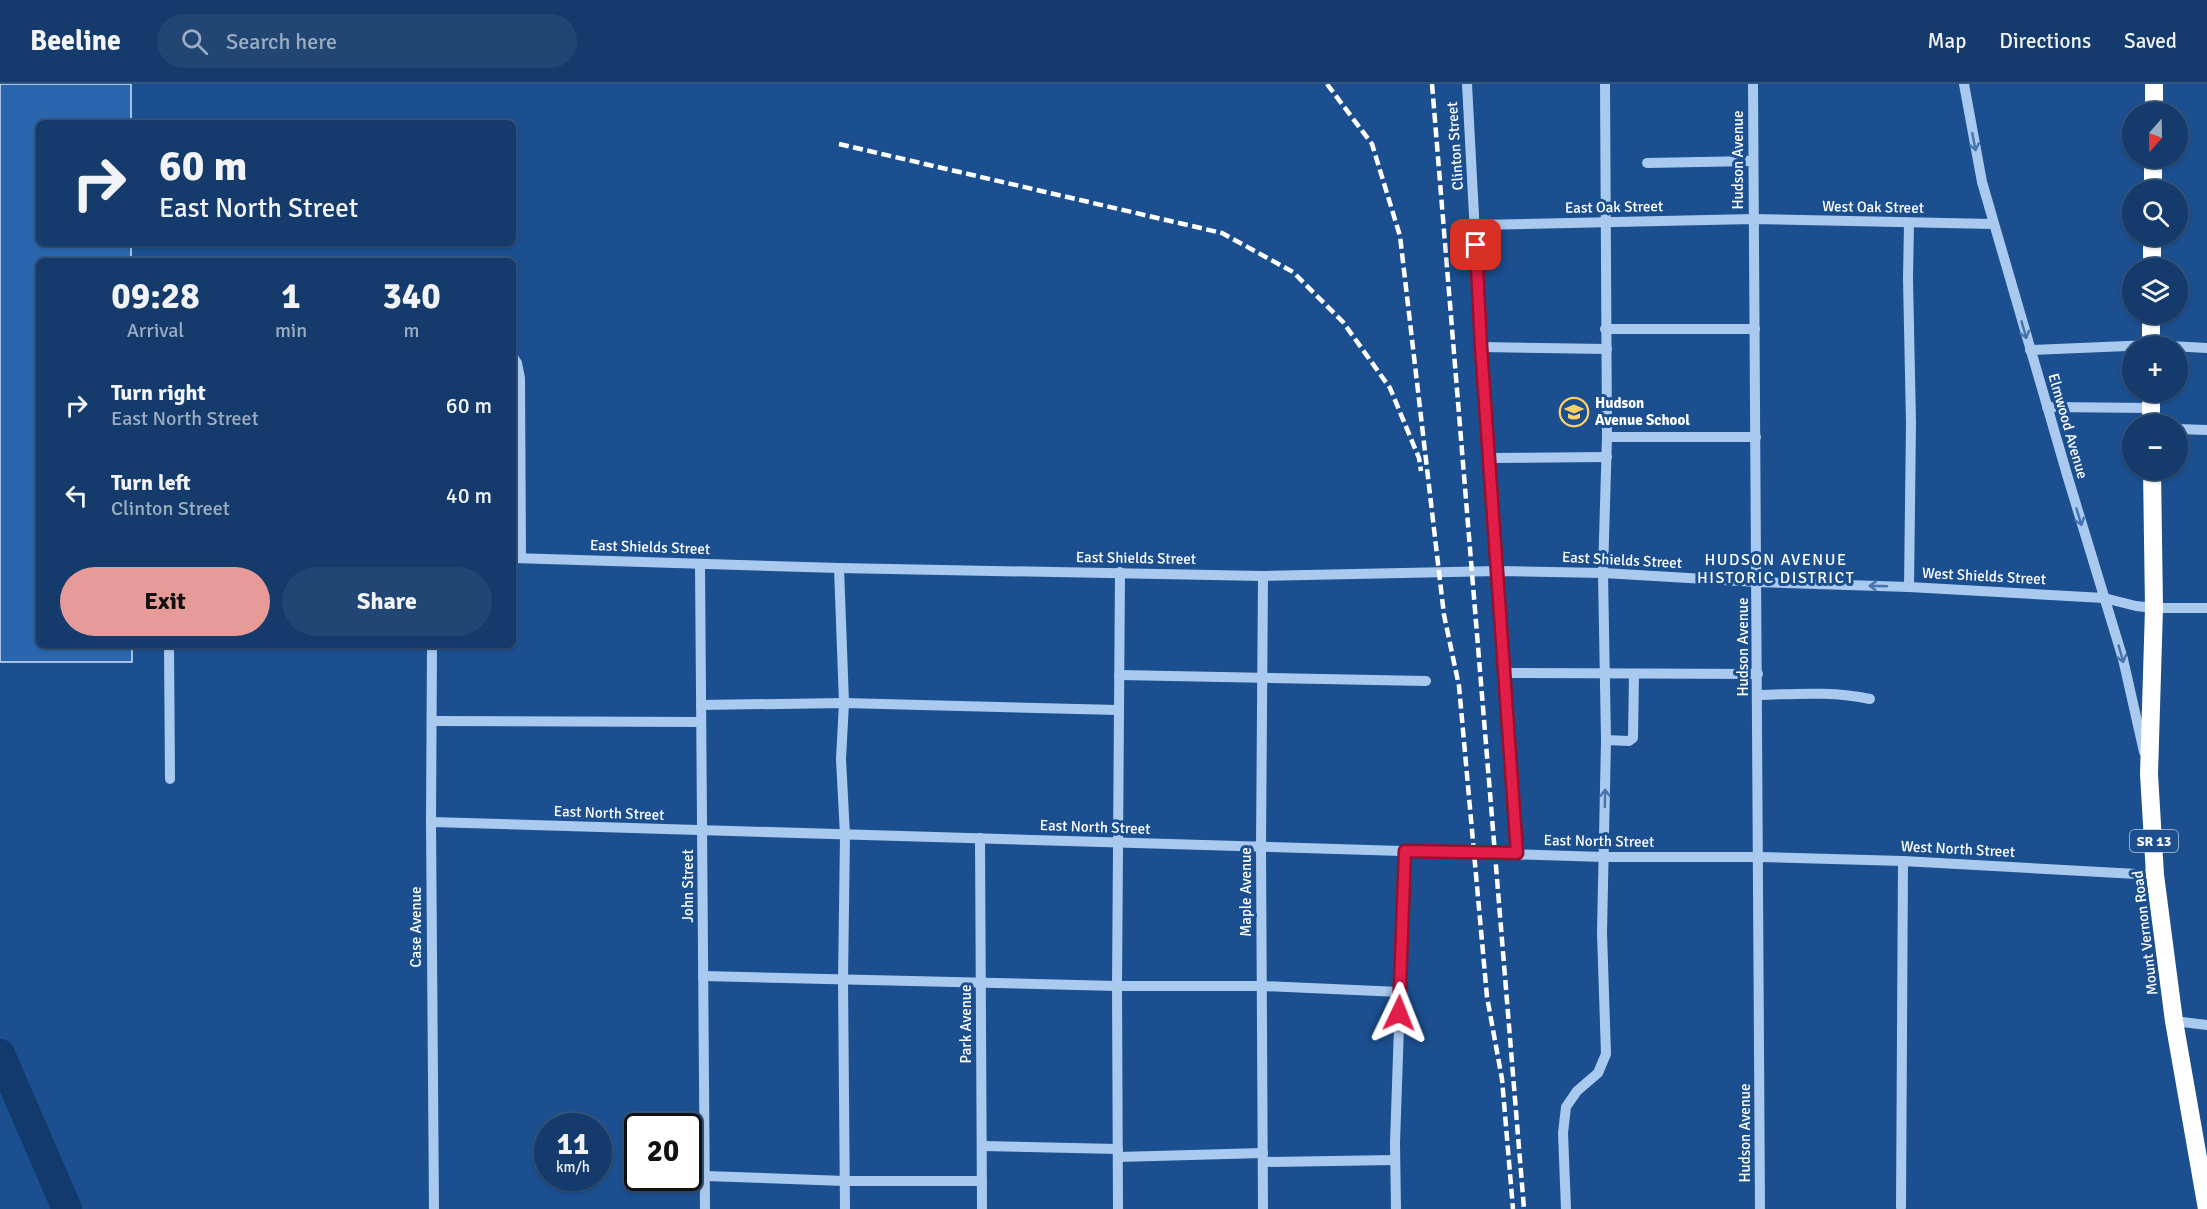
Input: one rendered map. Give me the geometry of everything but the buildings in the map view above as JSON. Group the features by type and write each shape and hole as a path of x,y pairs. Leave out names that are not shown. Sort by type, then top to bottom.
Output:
{"highway":[{"path":"2154,84 2154,102"},
{"name":"Mount Vernon Road","path":"2152,480 2154,608 2149,774 2155,875 2174,1021 2207,1209"}],"street":[{"name":"Clinton Street","path":"1467,84 1481,347 1499,571 1517,853"},
{"path":"1566,1209 1563,1133 1566,1107 1577,1091 1598,1072 1606,1054 1602,933 1606,740 1603,573 1607,456 1605,84"},
{"name":"Hudson Avenue","path":"1753,84 1760,1209"},
{"name":"Elmwood Avenue","path":"1964,84 1982,182 1993,225 2123,659 2149,774"},
{"path":"1647,163 1753,161"},
{"name":"East Oak Street","path":"1475,225 1753,219"},
{"name":"West Oak Street","path":"1753,219 1993,225"},
{"path":"1909,223 1911,423 1909,587"},
{"path":"1605,329 1755,328"},
{"path":"1481,347 1607,349"},
{"path":"2030,350 2122,347"},
{"path":"2188,347 2207,348"},
{"path":"516,362 520,378 517,558"},
{"path":"2047,407 2151,408"},
{"path":"2188,429 2207,430"},
{"path":"1607,437 1756,437"},
{"path":"1490,458 1607,456"},
{"name":"East Shields Street","path":"517,558 839,568 1263,576 1499,571 1603,573 1757,582"},
{"name":"John Street","path":"700,564 705,1209"},
{"path":"839,568 844,703 841,759 845,835 843,980 845,1209"},
{"path":"1118,1209 1120,572"},
{"name":"Maple Avenue","path":"1263,576 1261,846 1263,1209"},
{"name":"West Shields Street","path":"1757,582 1909,587 2104,598 2154,608 2207,608"},
{"path":"169,648 170,779"},
{"name":"Case Avenue","path":"432,648 434,1209"},
{"path":"1506,673 1758,674"},
{"path":"1606,740 1629,741 1633,738 1634,674"},
{"path":"1119,675 1426,681"},
{"path":"1758,695 1805,694 1856,696 1870,699"},
{"path":"701,705 844,703 1118,710"},
{"path":"432,721 701,722"},
{"name":"East North Street","path":"431,822 1604,857 1759,857"},
{"name":"Park Avenue","path":"980,838 982,1209"},
{"path":"1396,1209 1395,1160 1405,851"},
{"name":"West North Street","path":"1759,857 1904,861 2155,875"},
{"path":"1901,1207 1904,861"},
{"path":"703,976 1117,986 1262,986 1400,992"},
{"path":"2174,1021 2207,1025"},
{"path":"982,1146 1263,1158 1395,1160"},
{"path":"705,1176 845,1181 982,1181"}],"waterway":[{"path":"0,1054 67,1209"}],"railway":[{"path":"1327,84 1372,144 1400,236 1444,615 1459,686 1487,997 1502,1079 1513,1209"},
{"path":"1432,84 1524,1209"},
{"path":"839,144 1222,233 1293,272 1343,322 1390,388 1419,458 1421,471"}],"place":[{"name":"Hudson Avenue School","path":"1574,412"}],"district":[{"name":"HUDSON AVENUE HISTORIC DISTRICT","path":"1776,569"}],"route":[{"path":"1399,1013 1405,851 1517,853 1499,571 1481,347 1476,245"}]}
